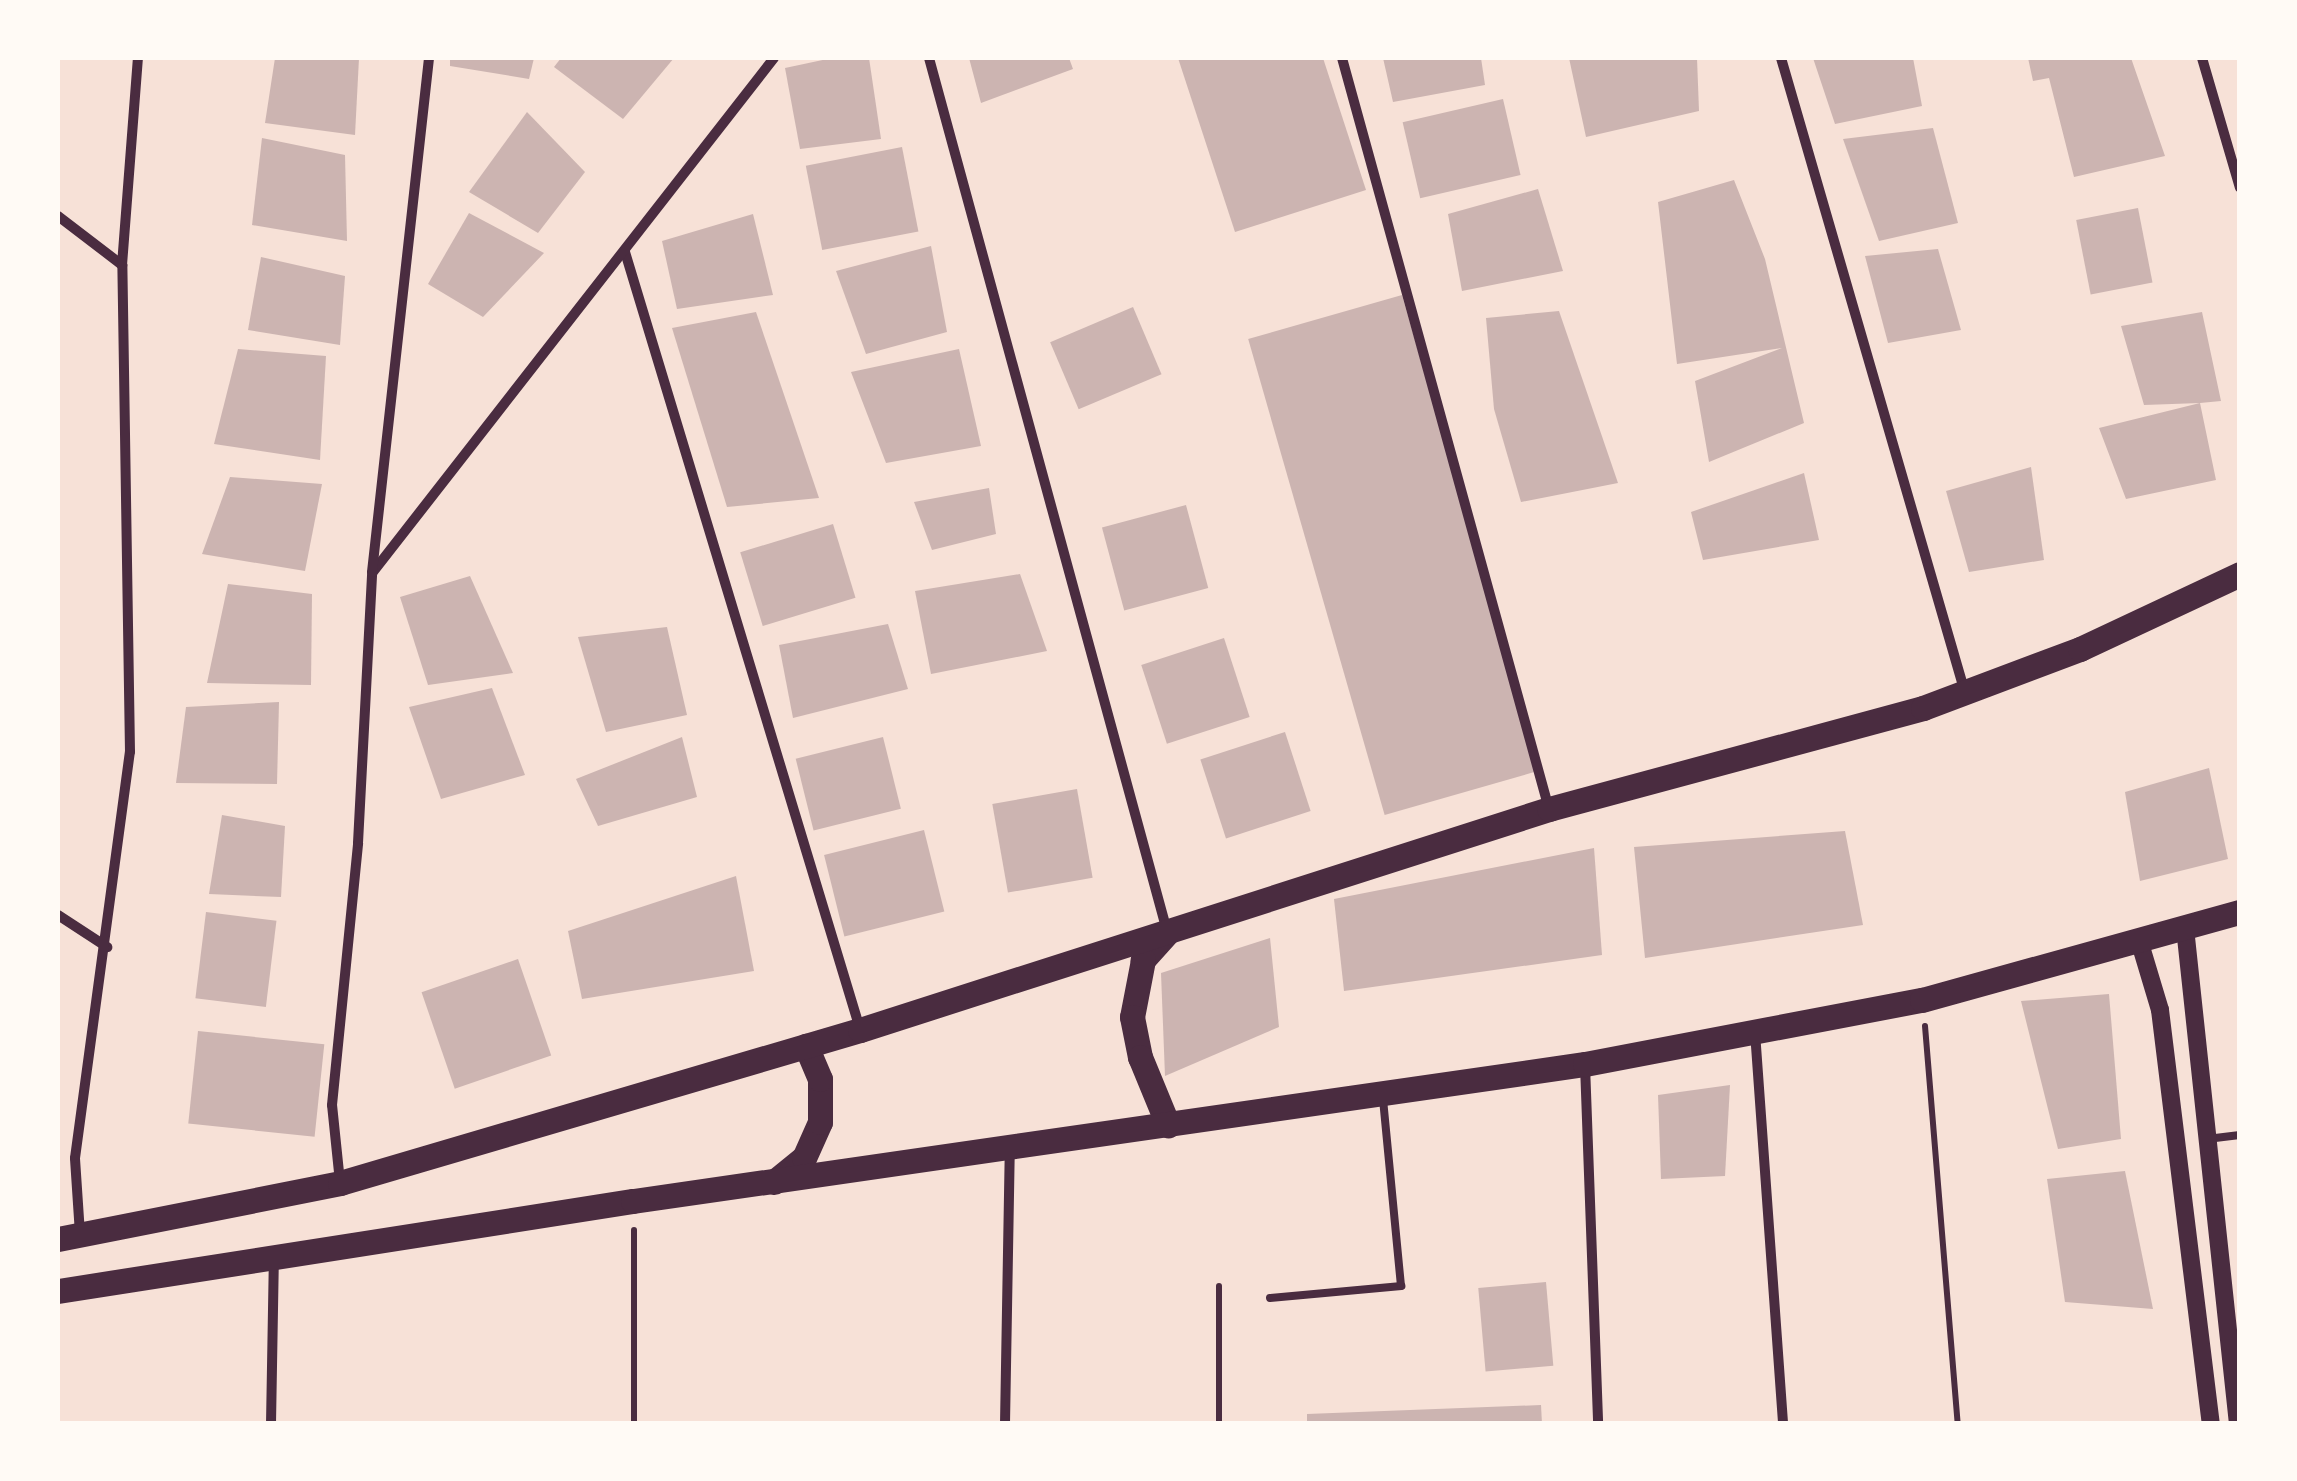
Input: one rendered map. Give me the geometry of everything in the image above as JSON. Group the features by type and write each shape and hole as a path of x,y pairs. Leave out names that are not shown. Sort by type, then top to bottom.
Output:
{"main road":[{"path":"69,1237 340,1183 860,1030 1549,809 1966,695 2240,574"},
{"path":"58,1292 633,1201 1010,1151 1585,1064 1922,1000 2240,912"},
{"path":"1168,932 1143,960 1132,1017 1140,1058 1168,1125"},
{"path":"774,1182 804,1158 820,1122 820,1080 806,1046"}],"street":[{"path":"69,1237 75,1158 108,946 130,752 122,265 138,58"},
{"path":"340,1183 332,1104 358,843 372,572 428,58"},
{"path":"372,572 774,58"},
{"path":"929,58 1168,932"},
{"path":"1342,58 1549,809"},
{"path":"1780,58 1966,695"},
{"path":"2202,58 2238,170 2240,188"},
{"path":"58,216 122,265"},
{"path":"625,252 860,1030"},
{"path":"58,916 108,946"},
{"path":"2185,928 2234,1341 2238,1424"},
{"path":"2139,940 2160,1010 2211,1424"},
{"path":"1755,1032 1783,1424"},
{"path":"1585,1064 1598,1424"},
{"path":"1004,1424 1010,1151"},
{"path":"271,1424 274,1258"}],"lane":[{"path":"1270,1298 1401,1286 1382,1094"},
{"path":"2208,1139 2240,1135"}],"path":[{"path":"1922,1000 1958,1424"},
{"path":"633,1201 634,1424"},
{"path":"1218,1286 1219,1424"}],"building":[{"path":"275,58 359,58 355,135 265,123"},
{"path":"450,58 534,58 529,79 450,66"},
{"path":"561,58 674,58 623,119 554,67"},
{"path":"832,58 869,58 881,139 800,149 785,68"},
{"path":"969,58 1069,58 1073,69 981,103"},
{"path":"1178,58 1323,58 1366,190 1235,232"},
{"path":"1383,58 1481,58 1485,85 1393,102"},
{"path":"1569,58 1697,58 1699,111 1586,137"},
{"path":"1813,58 1913,58 1922,106 1835,124"},
{"path":"2028,58 2131,58 2165,156 2074,177 2049,78 2033,81"},
{"path":"1503,99 1521,175 1420,198 1403,122"},
{"path":"527,112 585,172 538,233 469,192"},
{"path":"1933,128 1958,223 1879,241 1843,139"},
{"path":"262,138 345,155 347,241 252,225"},
{"path":"902,147 918,231 822,250 806,166"},
{"path":"1734,180 1765,259 1804,423 1709,462 1695,381 1782,348 1677,364 1658,202"},
{"path":"1538,189 1563,271 1462,291 1448,214"},
{"path":"2138,208 2153,283 2091,295 2076,220"},
{"path":"469,213 544,253 483,317 428,284"},
{"path":"753,214 773,295 677,309 662,241"},
{"path":"931,246 947,332 866,354 836,271"},
{"path":"1938,249 1961,330 1888,343 1865,256"},
{"path":"261,257 345,276 340,345 248,330"},
{"path":"1402,295 1538,771 1385,815 1248,339"},
{"path":"1133,307 1162,374 1079,409 1050,342"},
{"path":"1559,311 1618,483 1521,502 1494,409 1486,318"},
{"path":"756,312 819,498 727,507 672,328"},
{"path":"2202,312 2221,401 2144,405 2121,326"},
{"path":"238,349 326,356 320,460 214,444"},
{"path":"959,349 981,446 886,463 851,372"},
{"path":"2200,403 2216,480 2126,499 2099,428"},
{"path":"2031,467 2044,560 1969,572 1946,491"},
{"path":"1804,473 1819,540 1703,560 1691,512"},
{"path":"230,477 322,484 305,571 202,554"},
{"path":"989,488 996,534 932,550 914,502"},
{"path":"1186,505 1208,588 1124,611 1102,528"},
{"path":"833,524 856,598 763,626 740,552"},
{"path":"1020,574 1047,651 931,674 915,591"},
{"path":"470,576 513,673 428,685 400,597"},
{"path":"228,584 312,594 311,685 207,683"},
{"path":"888,624 908,689 793,718 779,645"},
{"path":"667,627 687,715 606,732 578,637"},
{"path":"1224,638 1250,717 1167,744 1141,665"},
{"path":"492,688 525,775 441,799 409,707"},
{"path":"279,702 277,784 176,783 186,707"},
{"path":"1285,732 1311,811 1226,838 1200,760"},
{"path":"682,737 697,797 598,826 576,779"},
{"path":"883,737 901,809 814,831 796,759"},
{"path":"2209,768 2228,859 2140,881 2125,792"},
{"path":"1077,789 1093,878 1008,893 992,804"},
{"path":"222,815 285,826 281,897 209,894"},
{"path":"924,830 944,912 844,936 824,855"},
{"path":"1845,831 1863,925 1645,958 1634,847"},
{"path":"1594,848 1602,955 1344,991 1334,899"},
{"path":"736,876 754,971 582,999 568,931"},
{"path":"206,912 276,921 266,1007 195,998"},
{"path":"1270,938 1279,1027 1165,1076 1161,973"},
{"path":"518,959 551,1055 455,1089 422,992"},
{"path":"2109,994 2121,1139 2058,1149 2021,1001"},
{"path":"198,1031 324,1044 315,1137 188,1123"},
{"path":"1730,1085 1725,1176 1661,1179 1658,1095"},
{"path":"2125,1171 2153,1309 2065,1302 2047,1179"},
{"path":"1546,1282 1553,1366 1486,1372 1478,1288"},
{"path":"1541,1405 1542,1424 1307,1424 1307,1414"}]}
